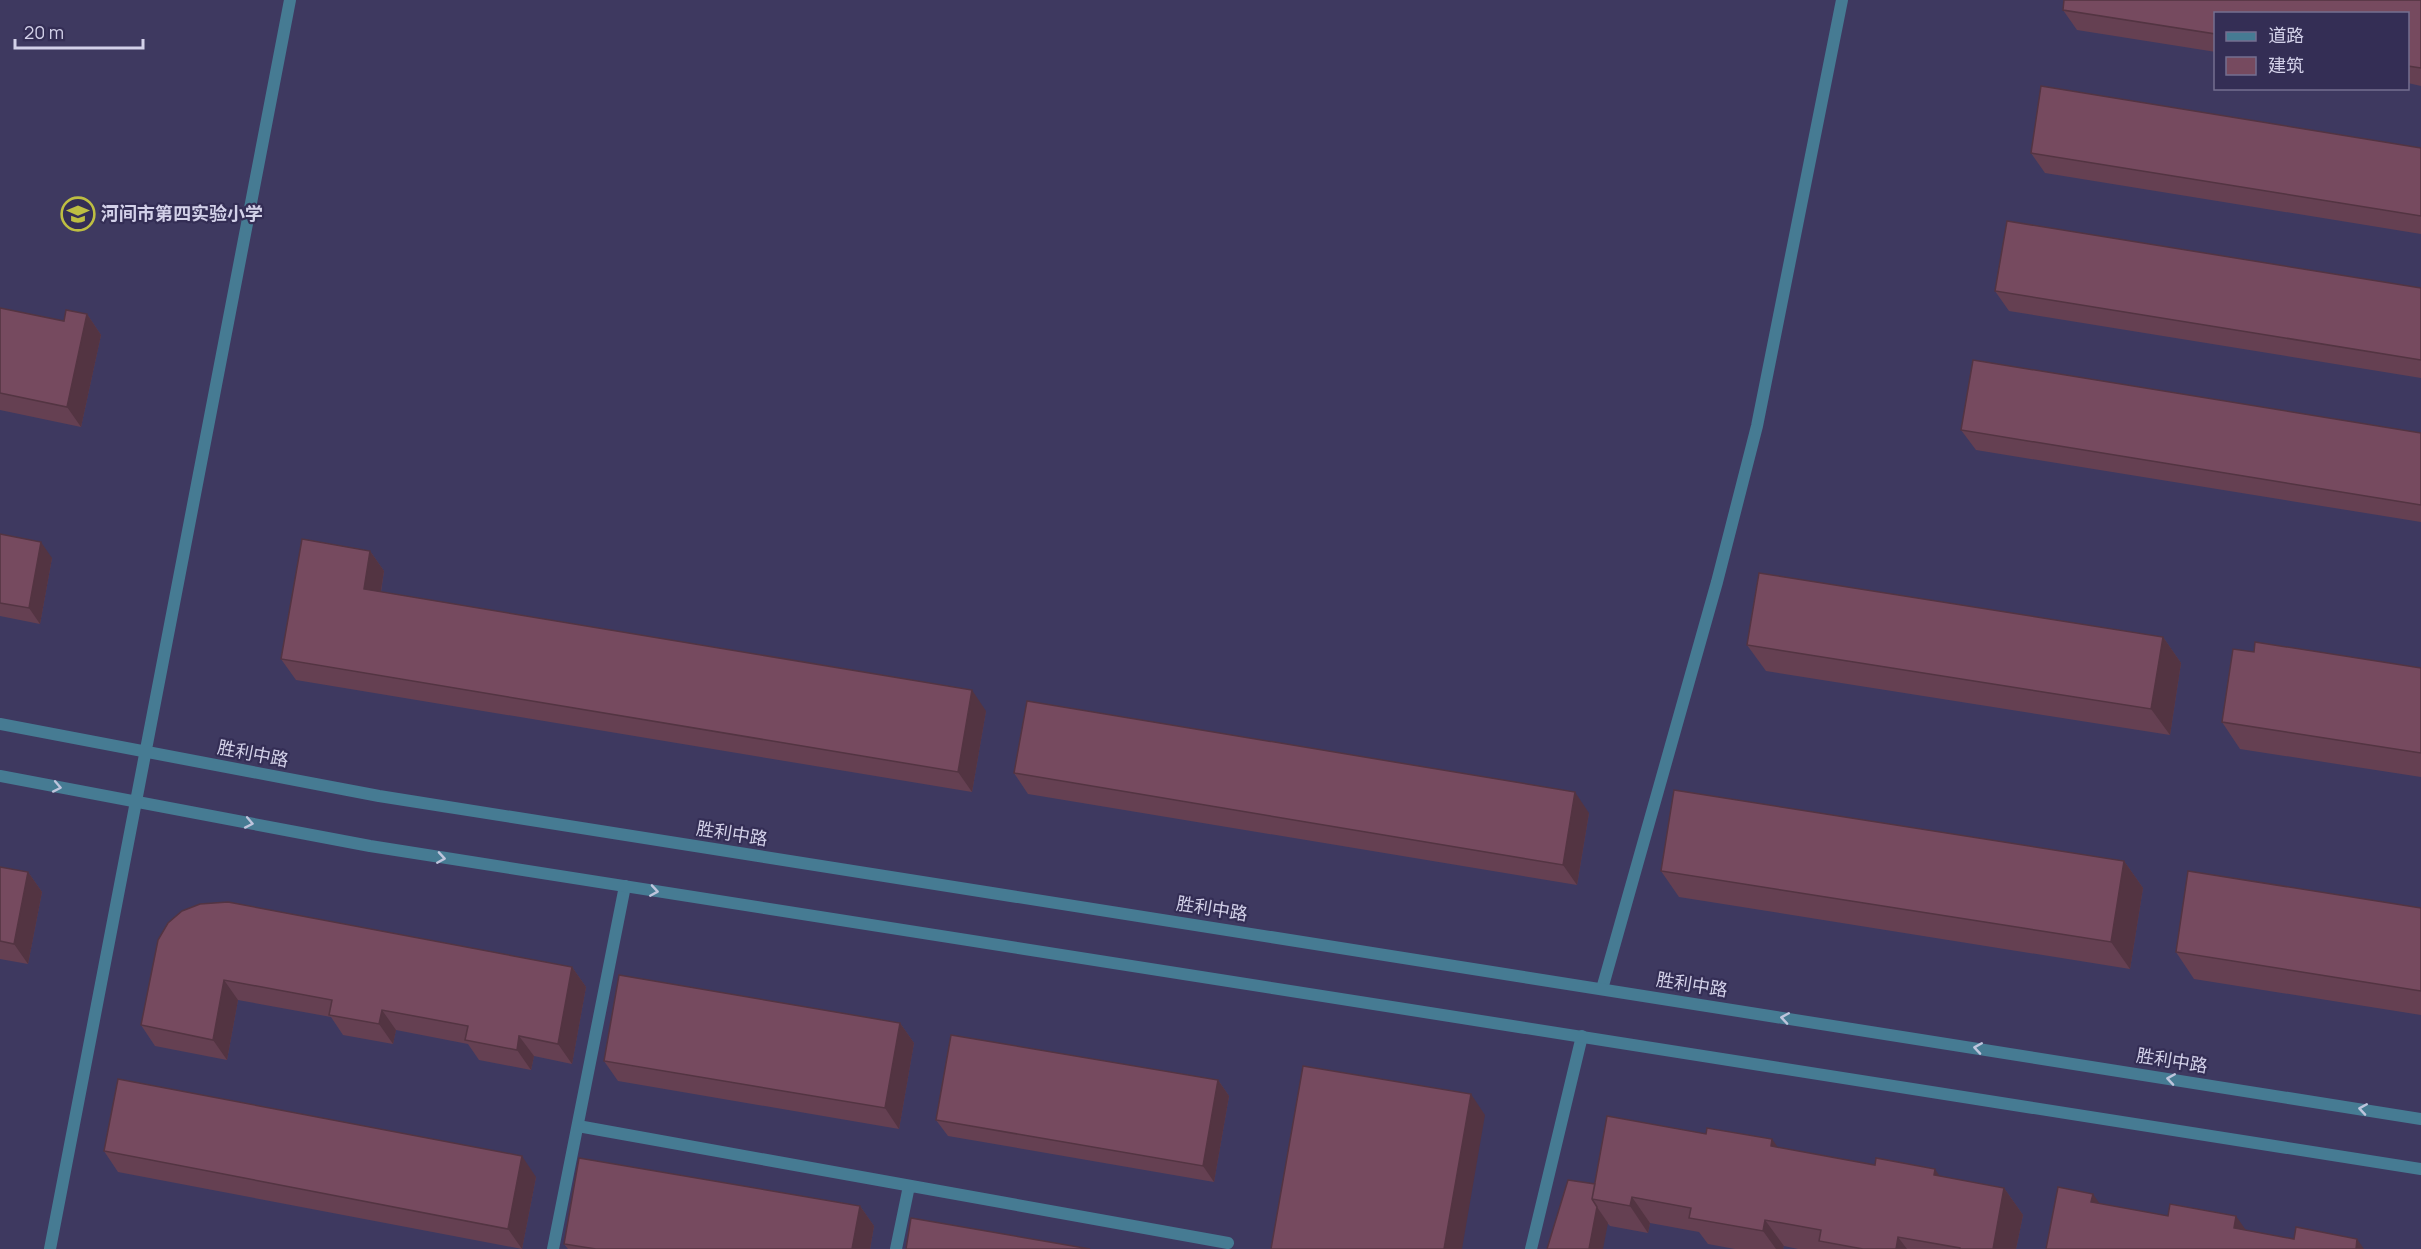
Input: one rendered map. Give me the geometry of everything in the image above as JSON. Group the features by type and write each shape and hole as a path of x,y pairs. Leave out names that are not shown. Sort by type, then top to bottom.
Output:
{"street":[{"path":"50,1249 290,0"},
{"path":"1602,988 1717,582 1757,426 1842,0"},
{"name":"胜利中路","path":"0,724 379,796 2421,1119"},
{"path":"0,776 370,846 2421,1170"},
{"path":"553,1249 625,886"},
{"path":"1531,1249 1582,1036"},
{"path":"578,1126 1228,1243"},
{"path":"896,1249 909,1186"}],"building":[{"path":"2064,0 2421,0 2421,68 2409,66 2409,12 2214,12 2214,34 2063,10"},
{"path":"2041,86 2421,148 2421,216 2031,153"},
{"path":"2007,221 2421,288 2421,360 1995,291"},
{"path":"0,308 64,321 66,310 87,314 67,407 0,393"},
{"path":"1973,360 2421,433 2421,505 1961,430"},
{"path":"0,534 41,542 29,608 0,603"},
{"path":"302,539 370,551 364,589 972,690 958,772 281,659"},
{"path":"1759,573 2163,637 2151,709 1747,645"},
{"path":"2255,642 2421,668 2421,753 2222,722 2233,649 2254,652"},
{"path":"1027,701 1575,792 1563,865 1014,773"},
{"path":"1674,790 2124,861 2111,942 1661,871"},
{"path":"0,867 28,872 14,944 0,941"},
{"path":"2188,871 2421,908 2421,991 2176,952"},
{"path":"228,902 572,967 558,1044 519,1036 517,1050 465,1040 468,1026 382,1010 379,1024 329,1015 332,1000 224,980 213,1040 141,1025 158,940 168,923 182,911 200,904"},
{"path":"619,975 900,1023 885,1108 604,1061"},
{"path":"951,1035 1218,1080 1203,1166 936,1120"},
{"path":"1303,1066 1471,1094 1444,1249 1271,1249"},
{"path":"118,1079 522,1156 508,1229 104,1151"},
{"path":"1607,1116 1706,1134 1707,1128 1772,1139 1771,1146 1875,1165 1876,1158 1935,1169 1934,1175 2004,1188 1993,1249 1960,1249 1898,1237 1896,1249 1863,1249 1819,1241 1821,1230 1765,1220 1763,1231 1689,1218 1691,1208 1632,1197 1630,1206 1592,1199"},
{"path":"579,1158 860,1206 852,1249 596,1249 564,1244"},
{"path":"1568,1180 1595,1184 1592,1199 1597,1207 1589,1249 1547,1249"},
{"path":"2058,1187 2093,1194 2091,1202 2168,1216 2170,1204 2236,1216 2234,1228 2294,1239 2296,1227 2357,1239 2356,1249 2046,1249"},
{"path":"911,1218 1090,1249 906,1249"}],"place":[{"name":"河间市第四实验小学","path":"78,214"}]}
